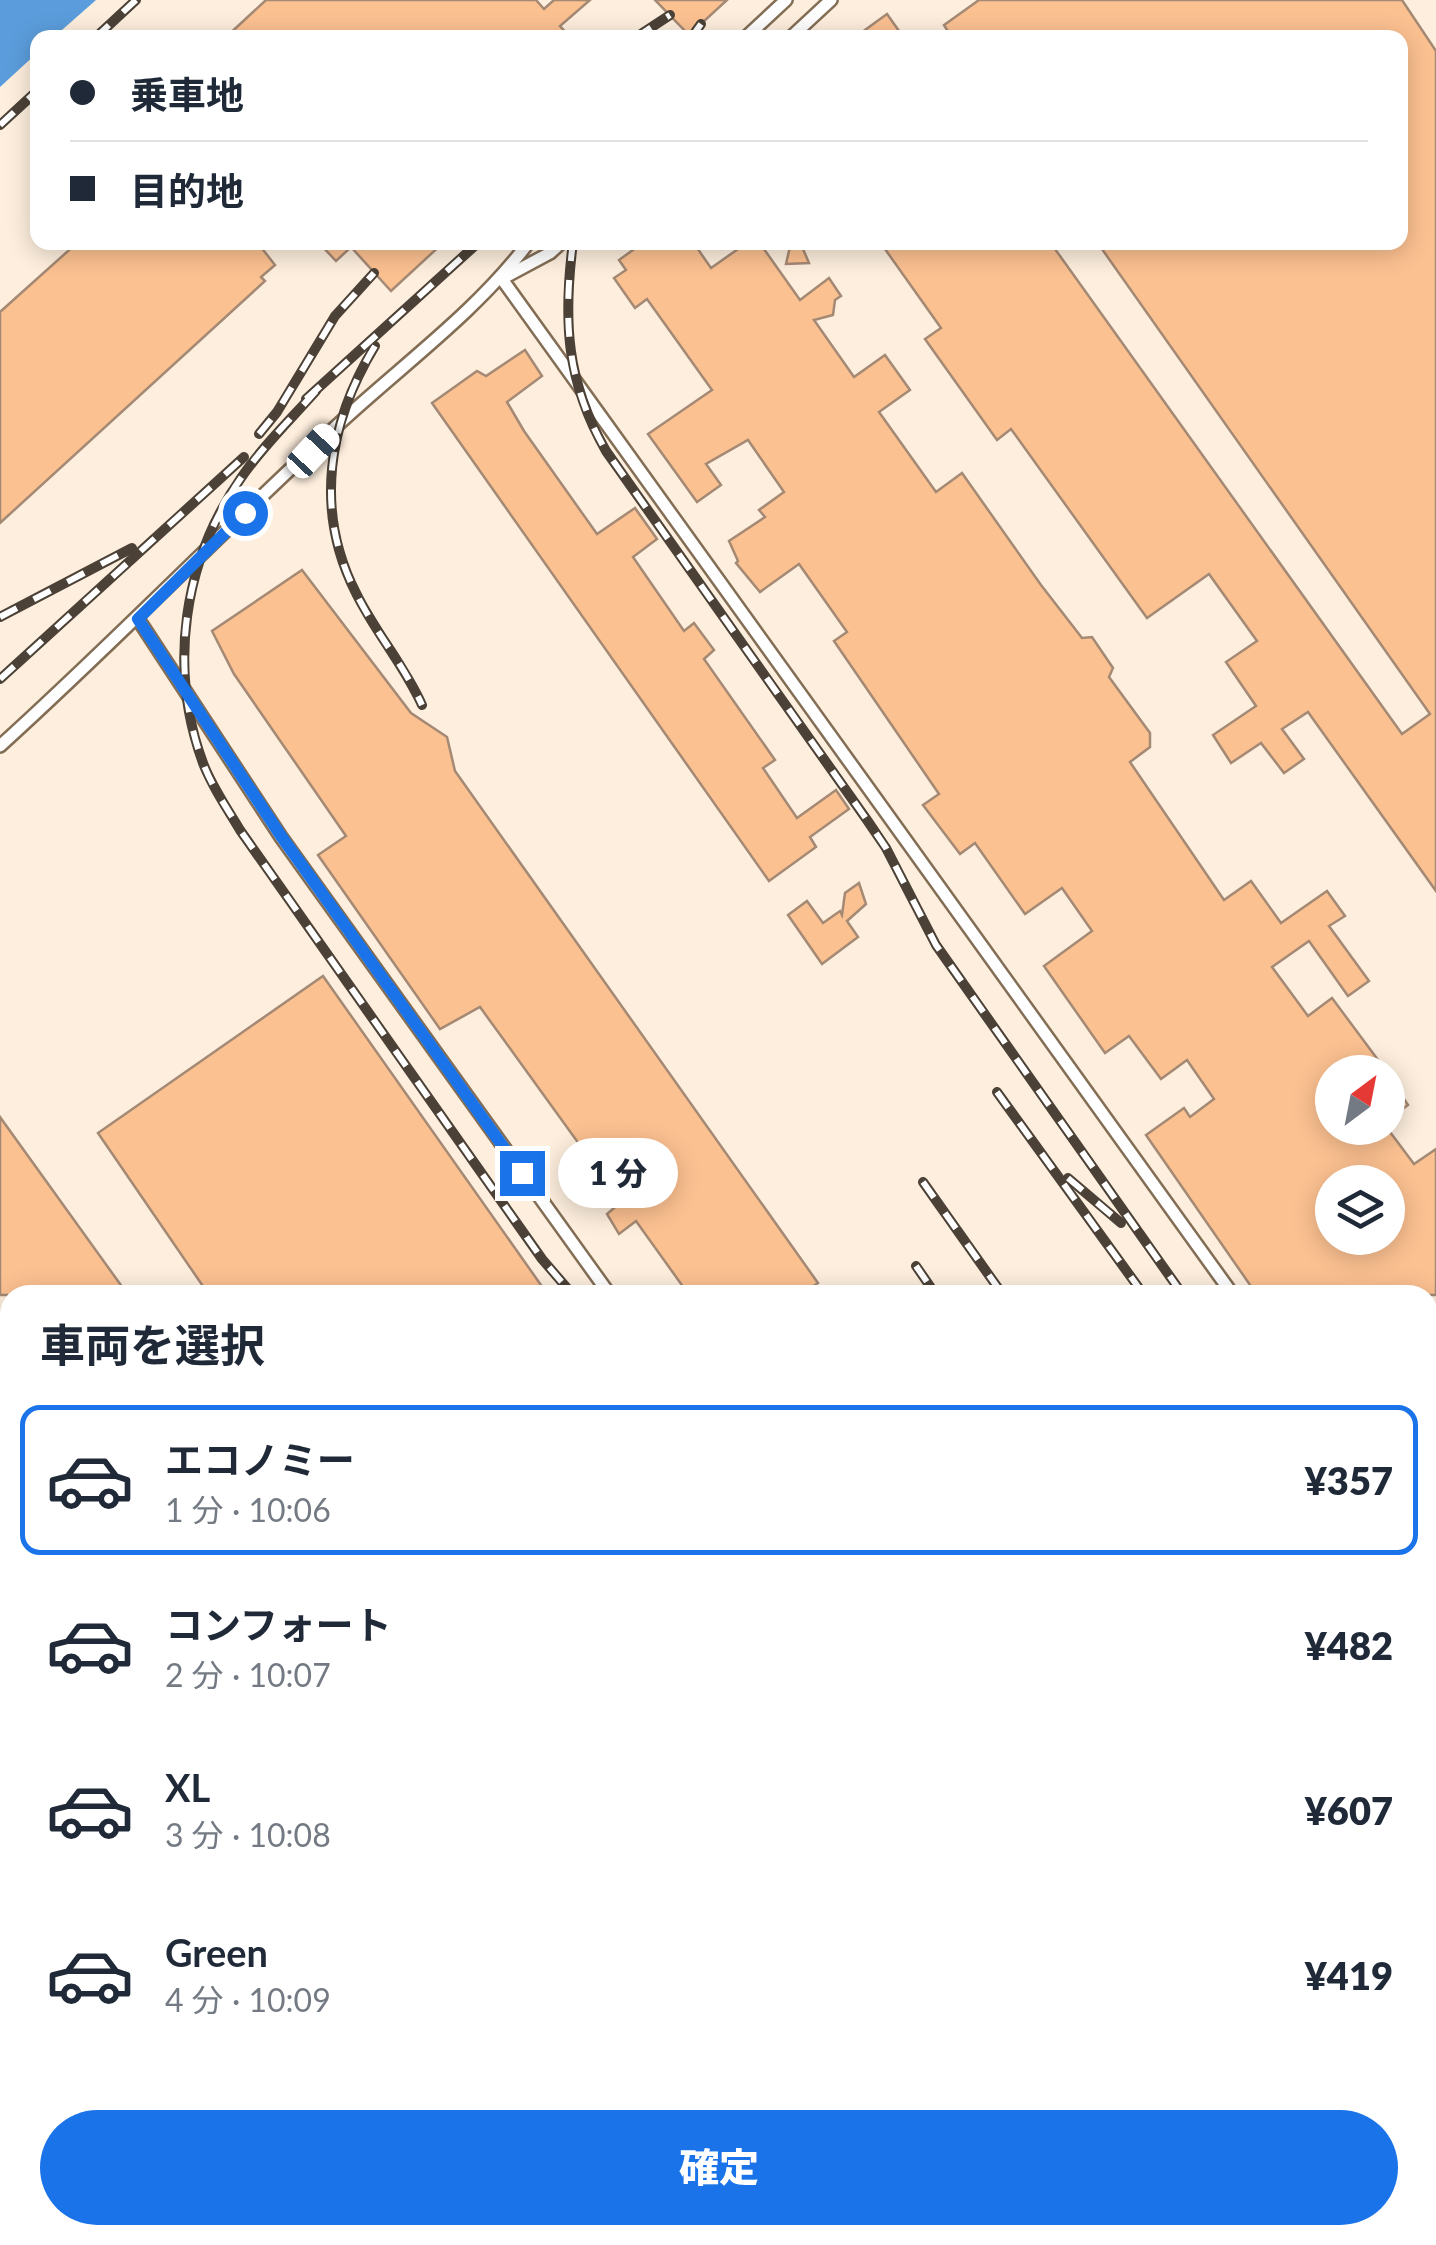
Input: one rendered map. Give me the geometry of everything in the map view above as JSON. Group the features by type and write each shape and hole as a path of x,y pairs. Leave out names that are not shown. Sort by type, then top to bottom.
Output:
{"lane":[{"path":"754,30 786,0"},
{"path":"799,30 831,0"},
{"path":"0,746 138,619 202,552 338,424 502,279 523,250"},
{"path":"502,279 553,250"},
{"path":"502,279 1226,1285"},
{"path":"138,619 281,836 603,1285"}],"water":[{"path":"0,0 96,0 62,30 30,30 30,59 0,87"}],"building":[{"path":"266,0 536,0 544,9 554,0 590,0 560,26 564,30 234,30"},
{"path":"655,0 727,0 694,30 684,30"},
{"path":"979,0 1402,0 1436,51 1436,891 1308,712 1282,729 1304,759 1284,773 1261,743 1231,763 1213,735 1256,706 1226,662 1257,641 1209,574 1147,618 1011,429 997,440 925,339 941,328 886,250 1056,250 1402,734 1430,714 1103,250 1408,250 1408,30 947,30 944,25"},
{"path":"887,14 898,30 865,30"},
{"path":"69,250 263,250 275,265 261,277 265,281 0,523 0,312"},
{"path":"326,250 348,250 336,261"},
{"path":"354,250 435,250 391,291"},
{"path":"633,250 699,250 711,268 737,250 765,250 800,300 829,278 841,296 835,300 833,315 814,320 854,377 885,355 910,390 879,412 936,492 962,473 1082,638 1092,637 1113,668 1109,677 1150,733 1150,747 1130,762 1224,900 1251,881 1281,923 1327,891 1345,916 1329,926 1369,981 1348,996 1309,941 1272,967 1308,1016 1332,998 1374,1055 1315,1055 1315,1145 1400,1145 1414,1164 1436,1149 1436,1285 1250,1285 1146,1135 1184,1108 1190,1117 1214,1099 1187,1060 1161,1079 1129,1036 1105,1053 1044,966 1092,931 1062,888 1025,914 975,843 960,854 923,805 939,794 834,641 847,632 799,564 760,592 736,563 729,541 765,517 759,510 784,492 748,440 706,464 721,485 697,502 648,434 712,390 647,299 635,308 614,278 626,270 619,260"},
{"path":"789,250 803,250 809,263 786,264"},
{"path":"525,350 542,376 507,402 597,534 635,508 657,539 633,557 684,631 694,623 714,650 704,659 775,760 763,768 797,818 836,790 849,809 810,837 816,847 769,881 432,403 477,371 486,376"},
{"path":"302,570 411,713 447,737 455,771 818,1283 682,1285 636,1221 619,1234 607,1214 621,1202 480,1007 440,1029 318,855 346,836 234,674 212,631"},
{"path":"859,883 866,904 847,921 858,937 822,964 788,915 807,901 823,923 840,911 842,915 845,893"},
{"path":"323,976 541,1285 202,1285 98,1133"},
{"path":"0,1117 121,1285 0,1285"}],"railway":[{"path":"104,30 136,0"},
{"path":"647,30 670,15"},
{"path":"697,30 701,24"},
{"path":"0,125 30,97"},
{"path":"306,399 470,250"},
{"path":"572,250 568,324 575,375 606,451 867,820 886,848 936,945 1176,1285"},
{"path":"259,434 277,412 335,316 374,273"},
{"path":"375,346 359,375 337,436 331,499 335,531 356,593 422,705"},
{"path":"316,391 249,467 221,510 206,544 194,580 184,653 192,727 207,772 240,830 542,1259 564,1285"},
{"path":"0,679 244,457"},
{"path":"0,617 132,548"},
{"path":"997,1092 1137,1285"},
{"path":"1068,1178 1121,1223"},
{"path":"923,1182 996,1285"},
{"path":"916,1266 929,1285"}],"route":[{"path":"245,513 138,619 281,836 522,1173"}]}
